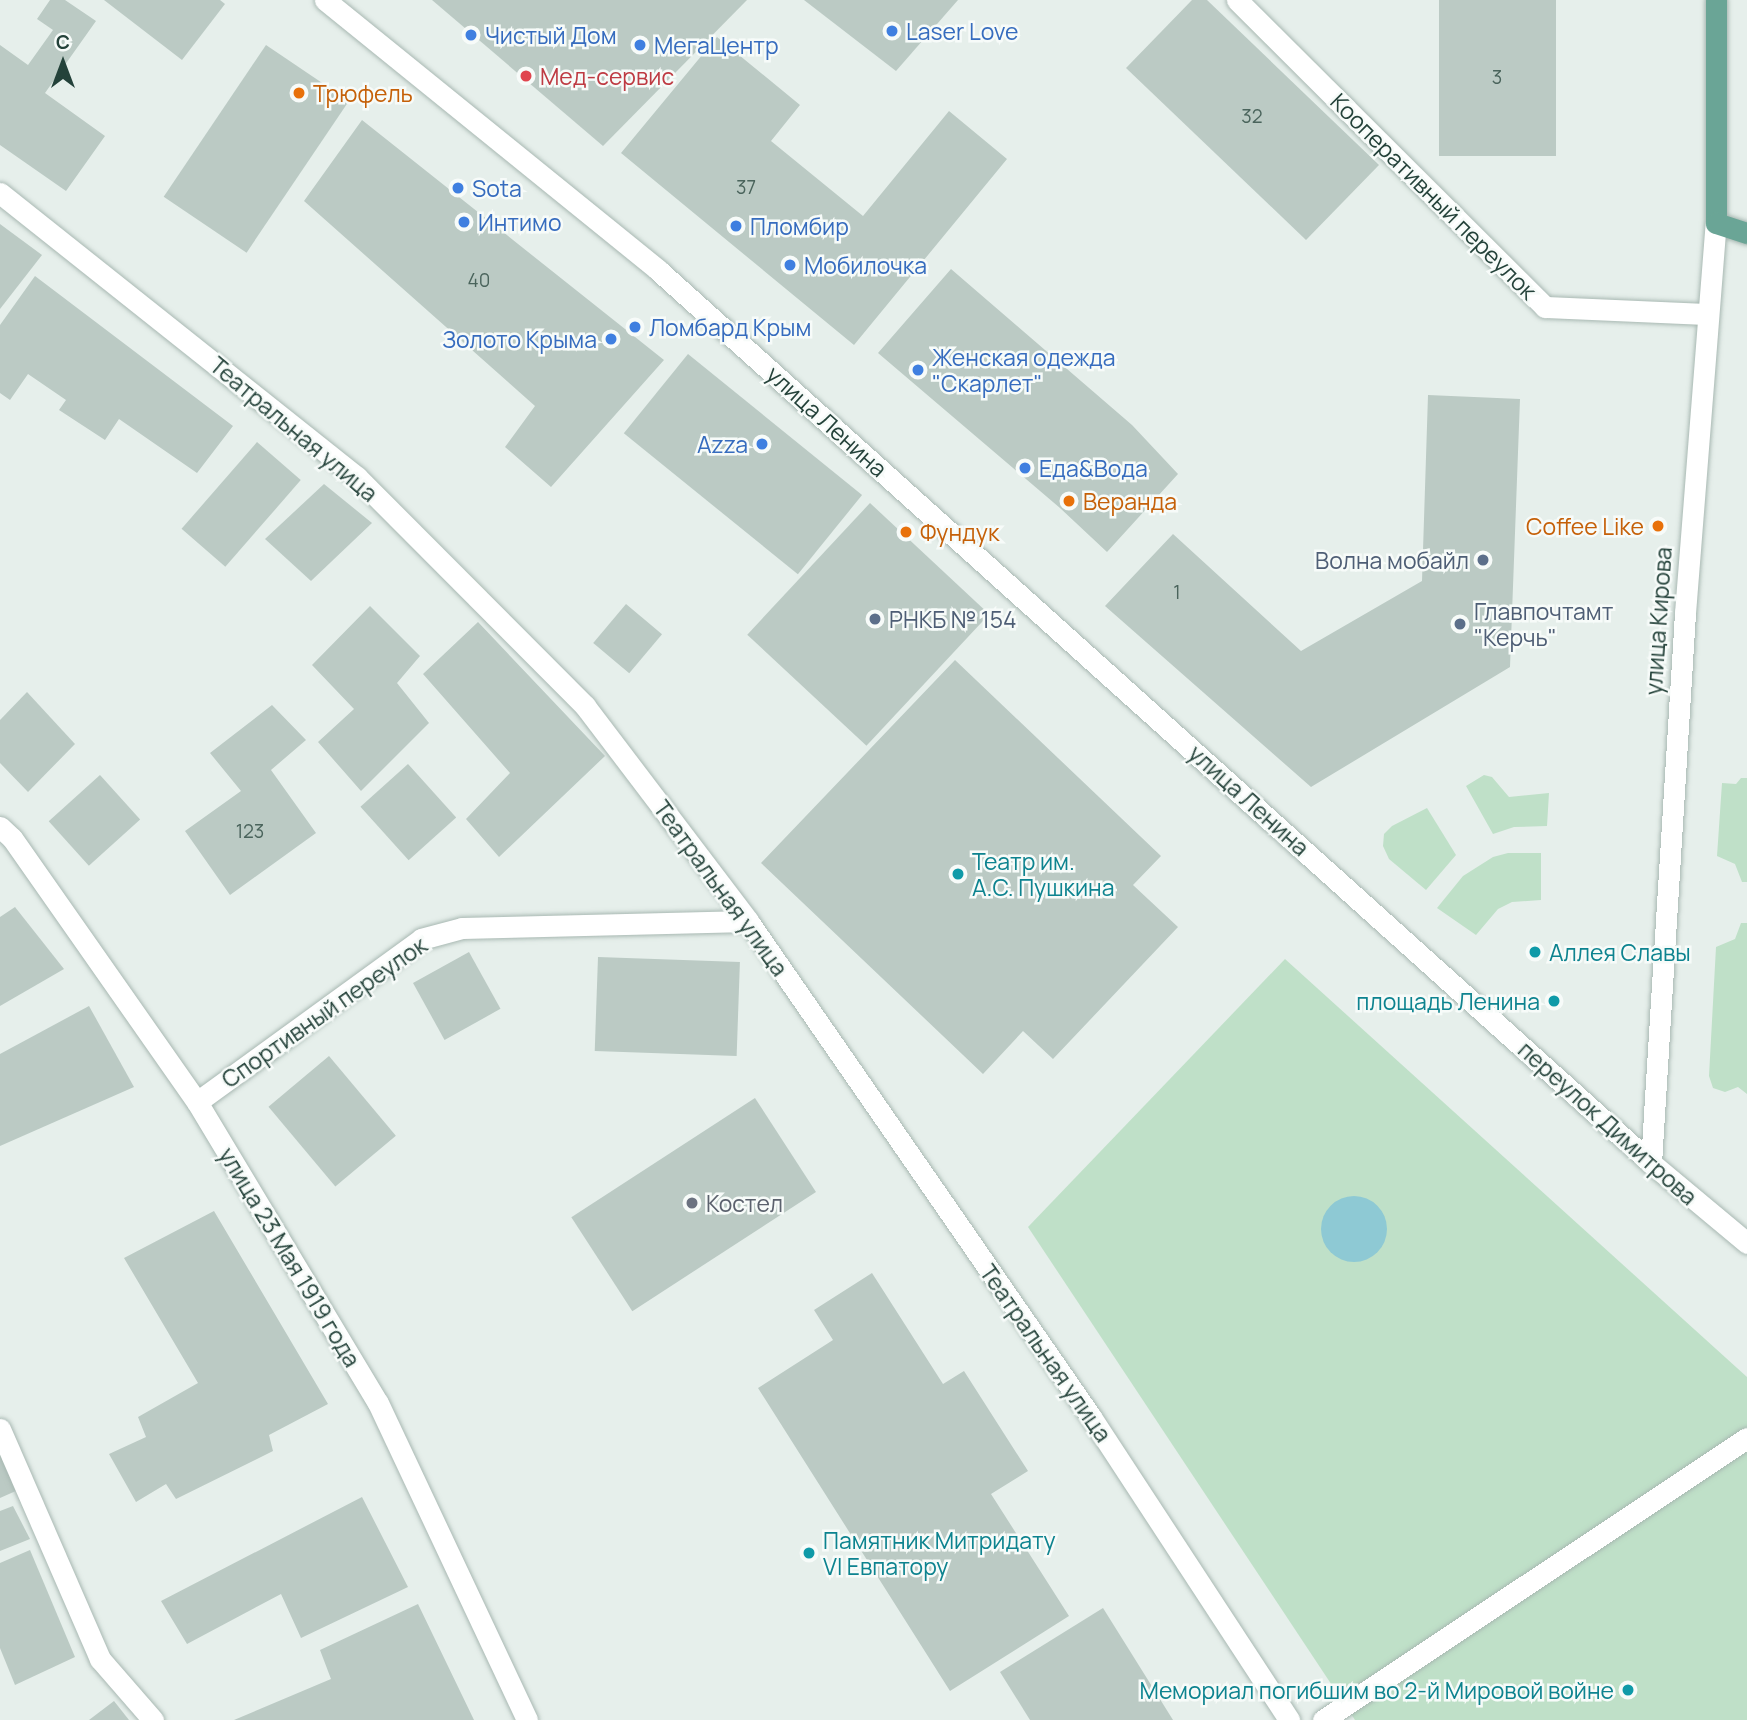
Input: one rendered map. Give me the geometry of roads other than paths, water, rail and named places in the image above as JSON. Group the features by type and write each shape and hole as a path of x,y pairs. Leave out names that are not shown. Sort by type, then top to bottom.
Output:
{"main road":[{"name":"улица Кирова","path":"1716,0 1716,223"},
{"path":"1716,223 1747,233"}],"street":[{"name":"улица Ленина","path":"325,0 658,270 1315,860"},
{"name":"Кооперативный переулок","path":"1237,0 1545,307 1707,314"},
{"name":"Театральная улица","path":"0,193 357,477 584,706 748,921 1091,1417 1289,1720"},
{"name":"улица Кирова","path":"1651,1163 1685,613 1716,223"},
{"name":"улица 23 Мая 1919 года","path":"0,827 12,838 197,1102 378,1403 527,1720"},
{"name":"переулок Димитрова","path":"1315,860 1651,1163 1747,1243"},
{"name":"Спортивный переулок","path":"197,1102 421,939 462,928 748,921"},
{"path":"0,1429 100,1659 153,1720"},
{"path":"1323,1720 1747,1438"}],"water":[{"path":"1354,1196 1367,1199 1377,1206 1384,1216 1387,1229 1384,1242 1377,1252 1367,1259 1354,1262 1341,1259 1331,1252 1324,1242 1321,1229 1324,1216 1331,1206 1341,1199"}],"place":[{"name":"Laser Love","path":"892,31"},
{"name":"Чистый Дом","path":"471,35"},
{"name":"МегаЦентр","path":"640,45"},
{"name":"Мед-сервис","path":"526,76"},
{"name":"Трюфель","path":"299,93"},
{"name":"Sota","path":"458,188"},
{"name":"Интимо","path":"464,222"},
{"name":"Пломбир","path":"736,226"},
{"name":"Мобилочка","path":"790,265"},
{"name":"Ломбард Крым","path":"635,327"},
{"name":"Золото Крыма","path":"611,339"},
{"name":"Женская одежда \"Скарлет\"","path":"918,370"},
{"name":"Azza","path":"762,444"},
{"name":"Еда&Вода","path":"1025,468"},
{"name":"Веранда","path":"1069,501"},
{"name":"Coffee Like","path":"1658,526"},
{"name":"Фундук","path":"906,532"},
{"name":"Волна мобайл","path":"1483,560"},
{"name":"РНКБ № 154","path":"875,619"},
{"name":"Главпочтамт \"Керчь\"","path":"1460,624"},
{"name":"Театр им. А.С. Пушкина","path":"958,874"},
{"name":"Аллея Славы","path":"1535,952"},
{"name":"площадь Ленина","path":"1554,1001"},
{"name":"Костел","path":"692,1203"},
{"name":"Памятник Митридату VI Евпатору","path":"809,1553"},
{"name":"Мемориал погибшим во 2-й Мировой войне","path":"1628,1690"}]}
